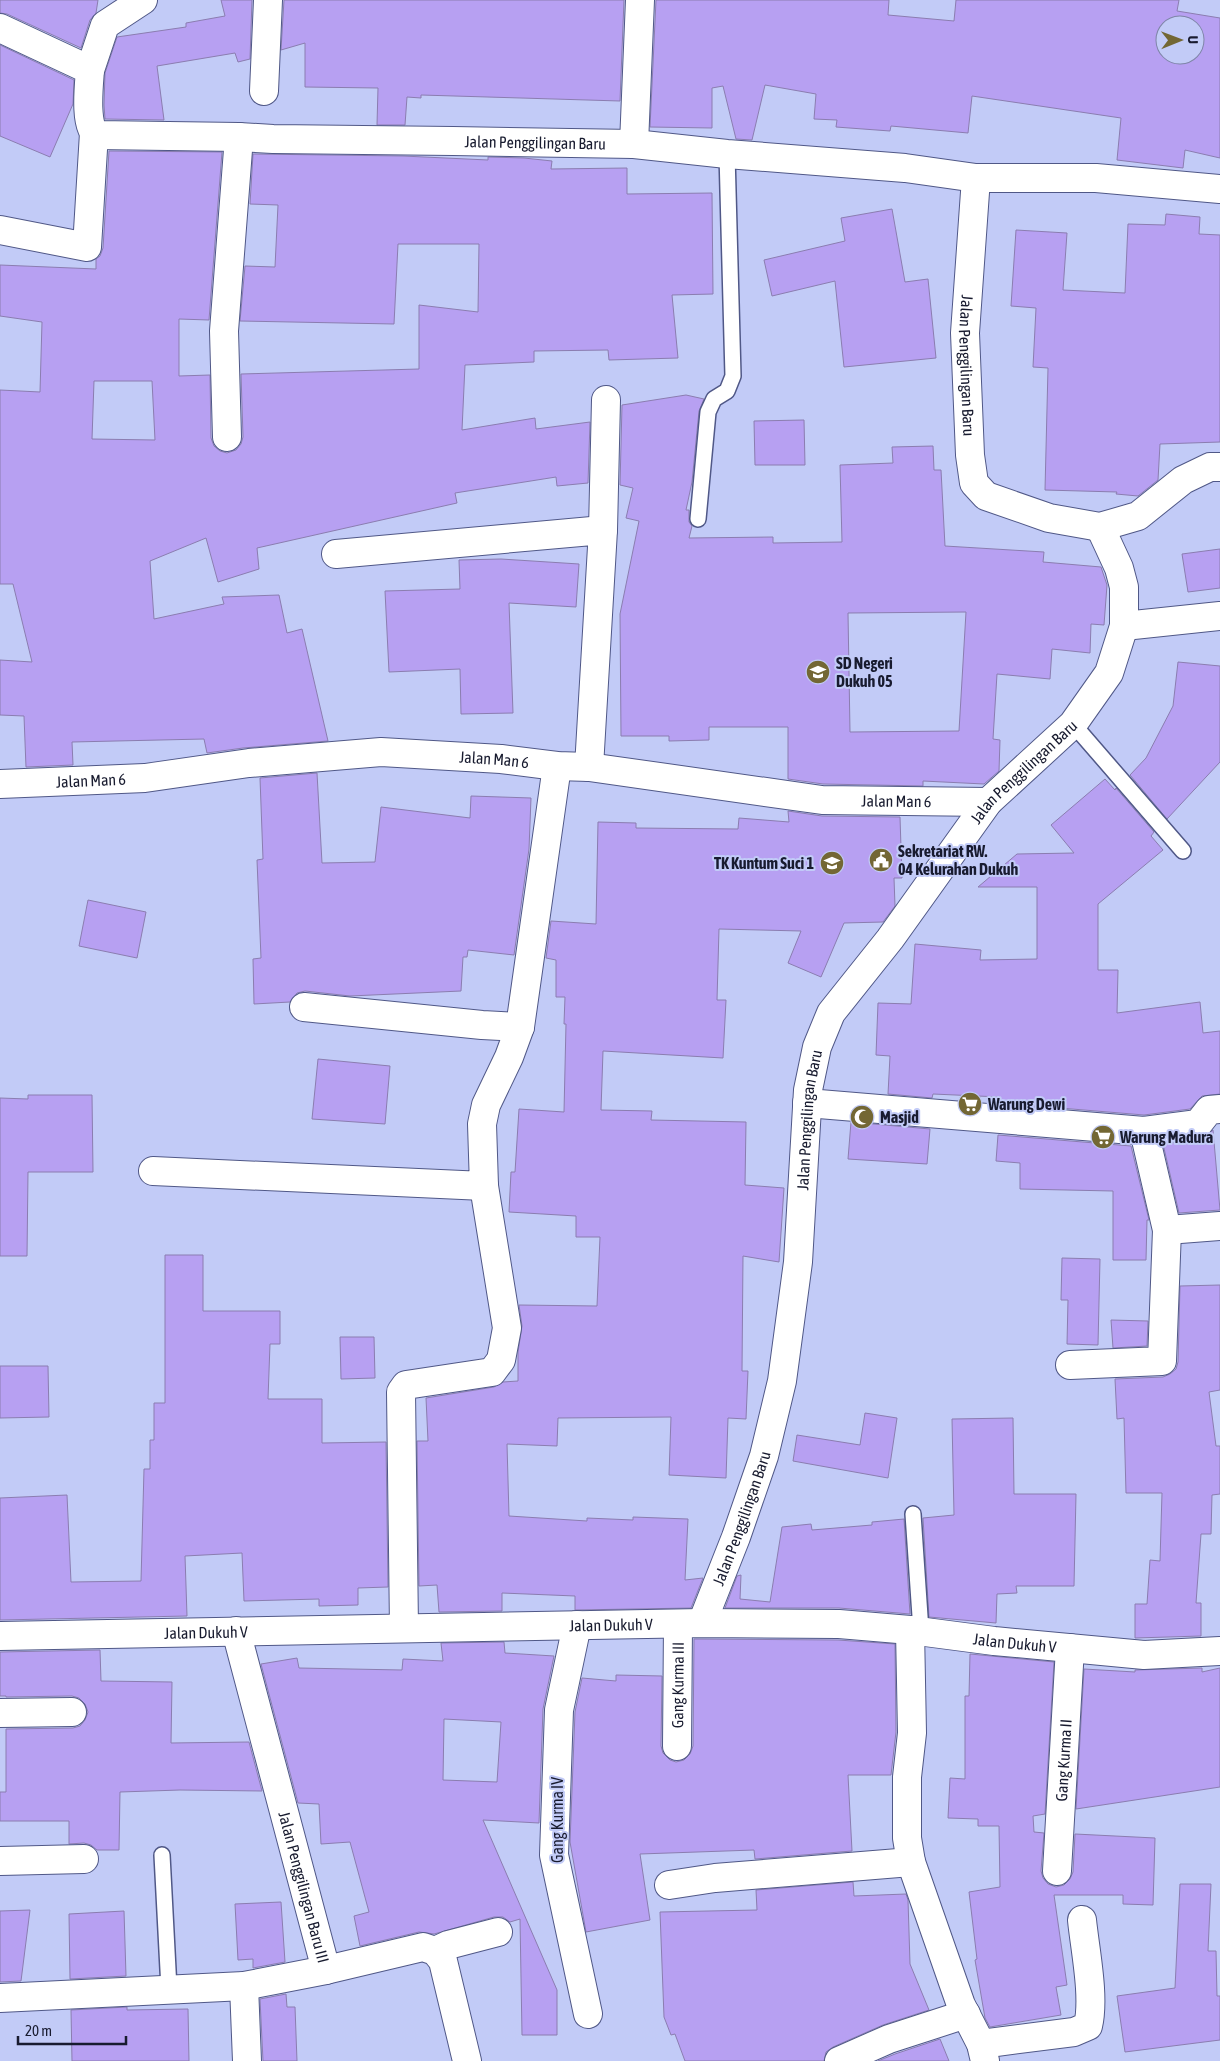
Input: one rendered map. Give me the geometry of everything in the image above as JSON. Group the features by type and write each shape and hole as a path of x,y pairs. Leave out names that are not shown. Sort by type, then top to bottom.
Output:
{"street":[{"path":"0,230 87,247 94,133 91,128 88,108 90,70 105,25 143,0"},
{"path":"264,91 268,0"},
{"path":"634,144 640,0"},
{"path":"0,28 90,70"},
{"name":"Jalan Penggilingan Baru","path":"94,133 97,135 239,137 273,140 452,140 634,144 727,154 905,168 976,178 1096,178 1220,189"},
{"path":"227,437 224,331 239,137"},
{"name":"Jalan Penggilingan Baru","path":"690,1623 740,1528 764,1456 782,1381 798,1262 807,1103 817,1046 831,1013 890,939 988,802 1073,724 1109,673 1124,626 1124,587 1120,568 1100,527 1049,518 986,496 974,483 970,456 965,334 976,178"},
{"path":"589,767 603,530 606,400"},
{"path":"1100,527 1138,516 1183,480 1210,467 1220,468"},
{"path":"336,554 603,530"},
{"path":"1124,626 1220,616"},
{"name":"Jalan Man 6","path":"0,784 145,778 249,763 381,752 501,759 557,766 589,767 822,800 988,802"},
{"path":"404,1628 401,1392 406,1385 492,1372 501,1360 507,1328 484,1186 482,1124 486,1105 509,1057 520,1027 557,766"},
{"path":"304,1007 482,1025 520,1027"},
{"path":"807,1103 1144,1131 1198,1124 1209,1110 1220,1109"},
{"path":"1070,1365 1162,1361 1167,1230 1144,1131"},
{"path":"153,1171 484,1186"},
{"path":"1167,1230 1220,1226"},
{"name":"Jalan Dukuh V","path":"0,1636 690,1623 839,1624 916,1630 994,1641 1144,1655 1220,1651"},
{"name":"Gang Kurma III","path":"677,1746 690,1623"},
{"name":"Gang Kurma IV","path":"577,1625 559,1710 554,1855 588,2014"},
{"path":"916,1630 912,1733 907,1777 907,1838 911,1862 966,2014 983,2053 1074,2032 1088,2026 1090,2015 1089,1981 1082,1920"},
{"name":"Jalan Penggilingan Baru III","path":"0,1998 244,1986 326,1970 236,1631"},
{"name":"Gang Kurma II","path":"1057,1871 1070,1648"},
{"path":"0,1713 72,1712"},
{"path":"0,1861 84,1859"},
{"path":"669,1885 715,1878 911,1862"},
{"path":"435,1951 448,1945 498,1932"},
{"path":"326,1970 423,1947 435,1951 443,1961 467,2061"},
{"path":"244,1986 247,2061"},
{"path":"839,2061 889,2039 966,2014"}],"lane":[{"path":"698,518 708,412 714,399 726,391 733,376 727,154"},
{"path":"1073,724 1183,851"},
{"path":"913,1514 916,1630"},
{"path":"162,1855 169,1989"}],"building":[{"path":"0,0 98,0 96,13 90,20 81,48 7,14 0,13"},
{"path":"221,0 252,0 250,59 238,62 235,53 157,66 164,120 105,119 105,73 117,37 186,27 186,23 225,16"},
{"path":"284,0 624,0 620,101 421,95 421,98 407,97 405,125 377,125 378,88 305,87 305,43 281,50"},
{"path":"656,0 889,0 888,15 954,21 956,0 1179,0 1177,11 1202,15 1155,15 1155,65 1205,65 1205,16 1220,18 1220,158 1185,150 1183,168 1117,160 1121,118 972,96 968,133 891,126 890,131 836,127 837,120 814,119 816,94 765,85 752,140 736,139 723,86 712,88 712,128 650,127"},
{"path":"0,45 74,80 73,104 50,157 0,136"},
{"path":"109,151 222,152 209,320 179,319 179,376 210,375 211,438 214,446 220,451 227,453 236,450 241,444 243,437 241,374 419,369 419,305 478,312 479,244 398,244 394,324 240,321 245,266 275,267 278,205 250,204 253,154 403,156 488,160 488,157 524,158 552,161 551,169 627,168 627,194 712,193 713,294 672,295 678,358 609,360 608,350 534,351 534,362 465,365 462,430 535,418 536,429 590,422 588,483 557,486 556,477 455,493 457,503 257,548 259,569 218,582 206,538 150,561 154,619 224,604 222,597 279,595 287,633 302,629 328,741 207,753 204,739 72,742 73,765 26,767 24,716 0,715 0,660 32,662 13,584 0,584 0,390 40,392 42,322 0,316 0,265 96,269 96,259 100,256 103,248","holes":["94,381 152,381 155,440 92,439"]},
{"path":"892,209 905,282 928,279 936,358 844,367 835,281 772,296 764,260 845,241 841,218"},
{"path":"1166,214 1200,217 1199,234 1220,235 1220,442 1160,444 1158,480 1138,496 1116,494 1117,492 1045,490 1048,368 1033,367 1036,308 1011,306 1016,230 1067,233 1063,290 1125,293 1128,224 1165,225"},
{"path":"686,395 704,399 699,411 692,482 686,510 689,510 689,522 692,526 689,538 773,537 773,543 842,542 840,465 893,463 892,447 933,446 934,470 941,470 945,546 1044,552 1043,562 1101,567 1107,585 1104,625 1091,624 1090,653 1052,649 1050,679 997,674 993,739 1000,740 999,771 984,784 923,781 923,786 823,784 788,779 788,727 709,727 709,740 669,741 669,736 621,736 620,614 639,521 626,518 633,488 620,485 622,405","holes":["966,612 959,731 850,732 848,613"]},
{"path":"804,420 805,465 755,465 754,421"},
{"path":"1220,549 1220,588 1188,592 1182,554"},
{"path":"501,559 579,564 576,607 509,603 513,713 461,714 460,669 389,672 385,591 460,589 459,560"},
{"path":"1178,662 1220,666 1220,762 1167,819 1130,775 1146,758 1173,706"},
{"path":"317,773 322,863 375,862 381,807 470,818 471,796 531,798 529,849 514,955 468,950 467,957 463,957 461,991 350,996 305,991 297,993 290,1002 254,1004 253,959 261,958 257,860 263,859 260,778"},
{"path":"1105,779 1115,790 1116,788 1154,832 1151,836 1163,850 1098,904 1098,970 1118,970 1117,1013 1200,1002 1203,1033 1220,1031 1220,1094 1202,1096 1190,1109 1144,1115 1000,1103 1000,1097 933,1094 932,1098 888,1094 890,1056 876,1055 878,1003 911,1004 915,944 981,950 980,960 1037,959 1037,887 978,887 1017,854 1074,853 1051,825"},
{"path":"788,811 822,816 900,817 902,878 894,878 895,906 883,922 844,923 821,977 788,963 801,931 719,929 717,1000 726,1000 723,1058 603,1051 601,1110 652,1111 651,1120 746,1122 745,1185 784,1188 779,1262 743,1256 742,1371 748,1371 746,1419 728,1418 726,1478 669,1475 671,1417 558,1418 557,1446 507,1444 509,1516 587,1521 587,1518 633,1520 633,1517 688,1519 685,1580 703,1578 691,1608 575,1610 575,1596 502,1593 502,1611 439,1612 437,1585 419,1586 417,1441 428,1441 426,1398 494,1387 503,1382 518,1381 518,1352 522,1326 519,1305 597,1306 600,1237 576,1237 576,1216 509,1212 511,1172 515,1172 519,1109 564,1112 565,997 556,997 556,960 546,958 551,921 596,924 598,822 636,823 636,828 738,829 739,818 789,822"},
{"path":"88,900 146,912 137,958 79,946"},
{"path":"318,1059 390,1066 385,1124 312,1119"},
{"path":"28,1095 92,1095 93,1172 28,1172 27,1256 0,1256 0,1098 28,1099"},
{"path":"851,1122 930,1129 927,1164 848,1159"},
{"path":"1213,1130 1220,1210 1179,1213 1163,1144 1200,1140"},
{"path":"998,1135 1131,1146 1149,1220 1147,1220 1146,1260 1113,1260 1113,1191 1020,1189 1020,1163 996,1161"},
{"path":"165,1255 203,1255 203,1311 280,1311 280,1344 270,1344 268,1399 322,1399 322,1443 386,1442 388,1587 358,1588 358,1605 319,1606 319,1599 244,1601 242,1553 185,1556 187,1616 0,1620 0,1498 67,1495 71,1582 141,1581 144,1469 150,1469 150,1440 154,1440 154,1403 165,1403"},
{"path":"1062,1258 1100,1259 1098,1345 1067,1344 1068,1300 1061,1300"},
{"path":"1220,1285 1220,1390 1209,1392 1216,1446 1220,1446 1220,1494 1212,1495 1211,1534 1201,1534 1196,1603 1201,1603 1201,1636 1135,1638 1135,1604 1147,1604 1150,1560 1160,1561 1162,1493 1126,1493 1124,1418 1117,1419 1115,1379 1163,1377 1176,1369 1178,1362 1180,1286"},
{"path":"1111,1320 1148,1321 1147,1346 1113,1348"},
{"path":"340,1337 374,1337 375,1378 341,1379"},
{"path":"0,1366 48,1366 49,1417 0,1418"},
{"path":"865,1413 897,1418 888,1478 793,1461 797,1435 860,1445"},
{"path":"1013,1418 1014,1494 1076,1494 1074,1586 1016,1586 1017,1593 997,1594 996,1623 929,1617 923,1518 954,1515 952,1419"},
{"path":"904,1519 910,1614 839,1608 725,1608 737,1576 741,1575 740,1599 770,1602 782,1527 811,1524 812,1530 872,1525 872,1522"},
{"path":"694,1639 838,1640 895,1644 896,1732 891,1775 848,1775 852,1851 755,1859 754,1850 640,1854 650,1920 586,1932 570,1842 575,1712 582,1678 616,1681 616,1675 662,1676 661,1746 663,1753 670,1760 676,1762 684,1760 690,1754 693,1746"},
{"path":"504,1642 505,1653 554,1656 543,1709 539,1823 483,1820 557,1990 557,2035 522,2035 520,1919 510,1922 503,1917 494,1917 434,1934 419,1932 360,1946 354,1916 369,1912 350,1842 321,1844 319,1804 298,1803 261,1664 297,1658 299,1668 402,1670 403,1659 443,1661 441,1643","holes":["444,1719 501,1722 497,1782 443,1780"]},
{"path":"100,1650 101,1681 172,1682 171,1743 249,1742 262,1791 180,1790 120,1792 119,1850 97,1850 91,1845 84,1843 69,1844 69,1821 0,1821 0,1792 6,1792 6,1729 73,1728 80,1726 88,1712 85,1704 79,1698 72,1696 0,1696 0,1652"},
{"path":"970,1654 1054,1662 1045,1814 1033,1816 1034,1832 1044,1833 1041,1871 1043,1878 1048,1884 1056,1887 1064,1885 1070,1879 1073,1872 1075,1834 1155,1838 1153,1905 1123,1904 1123,1895 1054,1895 1067,1985 1056,1987 1061,2015 990,2027 985,2018 975,1960 977,1959 969,1892 1000,1887 999,1826 978,1826 978,1819 948,1818 950,1778 965,1779 965,1696 969,1696"},
{"path":"1202,1668 1202,1672 1220,1668 1220,1787 1076,1809 1084,1669 1135,1672 1135,1670"},
{"path":"853,1882 854,1896 906,1894 908,1900 910,1964 929,2010 883,2025 833,2047 826,2052 824,2061 685,2061 675,2034 671,2035 664,2017 660,1912 757,1910 756,1890"},
{"path":"1180,1884 1211,1884 1208,1951 1216,1951 1217,1996 1220,1996 1220,2040 1125,2052 1117,1996 1175,1988"},
{"path":"281,1902 285,1962 253,1968 253,1959 238,1960 235,1904"},
{"path":"30,1910 21,1981 0,1982 0,1911"},
{"path":"124,1911 126,1976 70,1979 69,1914"},
{"path":"286,1994 287,2007 295,2007 297,2061 263,2061 260,1999"},
{"path":"127,2007 127,2010 188,2009 189,2061 72,2061 71,2010"},
{"path":"940,2039 949,2061 878,2061 895,2054"}],"place":[{"name":"SD Negeri Dukuh 05","path":"818,672"},
{"name":"Sekretariat RW. 04 Kelurahan Dukuh","path":"881,860"},
{"name":"TK Kuntum Suci 1","path":"832,863"},
{"name":"Warung Dewi","path":"970,1104"},
{"name":"Masjid","path":"862,1117"},
{"name":"Warung Madura","path":"1103,1137"}]}
